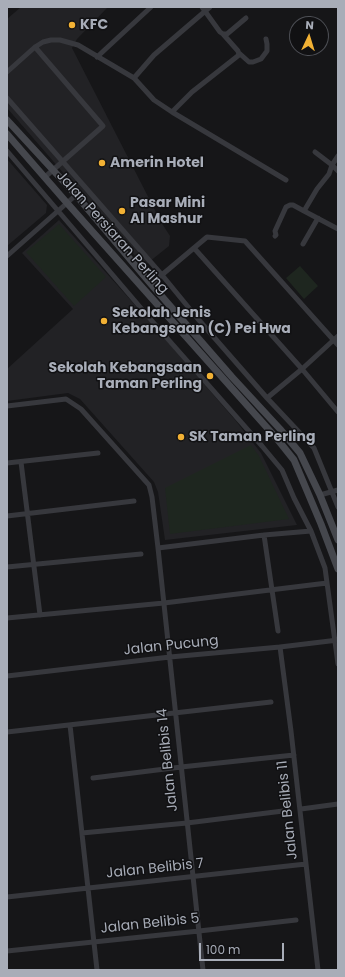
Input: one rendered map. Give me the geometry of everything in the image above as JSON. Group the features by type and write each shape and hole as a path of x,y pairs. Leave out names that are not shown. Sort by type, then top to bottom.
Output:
{"main road":[{"name":"Jalan Persiaran Perling","path":"7,120 76,195 151,284 300,453 320,495 338,540"},
{"name":"Jalan Persiaran Perling","path":"7,134 278,440 294,460 338,569"}],"street":[{"path":"97,57 151,7"},
{"path":"134,78 154,54 203,9 210,7"},
{"path":"203,9 239,54 249,62 254,62 261,59 267,51 266,39"},
{"path":"223,34 227,34 246,18"},
{"path":"7,72 35,47 43,42 60,40 78,45 134,78 154,100 172,112 286,180"},
{"path":"35,47 103,126 45,177"},
{"path":"172,112 192,92 236,58 239,54"},
{"path":"7,98 162,275 267,398 314,448 338,506"},
{"path":"7,151 152,322 282,470 311,531 325,568 337,640 338,664"},
{"path":"315,152 338,171"},
{"path":"304,211 317,189 329,174 332,165 338,156"},
{"path":"7,256 76,195"},
{"path":"275,236 275,231 287,206 290,205 293,205 338,229"},
{"path":"303,244 318,218"},
{"path":"151,284 207,237 245,241 338,345"},
{"path":"194,248 302,369 338,412"},
{"path":"267,398 338,336"},
{"name":"Jalan Belibis 14","path":"7,406 66,399 81,409 149,485 152,497 158,548 203,970"},
{"path":"7,463 98,453"},
{"path":"22,462 40,615"},
{"path":"320,495 338,490"},
{"path":"7,516 134,502"},
{"path":"158,548 264,535 311,531"},
{"path":"264,535 278,631"},
{"path":"7,567 141,554"},
{"path":"7,618 164,603 327,583"},
{"name":"Jalan Pucung","path":"7,676 170,657 280,648 337,640"},
{"name":"Jalan Belibis 11","path":"280,648 301,809 318,970"},
{"path":"7,732 271,702"},
{"path":"70,725 97,970"},
{"path":"93,778 294,755"},
{"path":"301,809 338,804"},
{"path":"82,833 187,823 283,811"},
{"name":"Jalan Belibis 7","path":"7,897 306,864"},
{"name":"Jalan Belibis 5","path":"7,951 296,920"}],"shaded area":[{"path":"21,7 108,7 77,39 72,48 161,222 170,236 169,246 144,266 7,108 7,19"},
{"path":"7,159 47,205 46,213 7,246"},
{"name":"SK Taman Perling","path":"59,220 160,333 236,421 261,453 297,525 165,540 158,492 154,482 80,399 68,393 7,401 7,369 73,309 22,253"},
{"path":"59,224 106,277 74,306 26,252"},
{"path":"300,266 318,286 304,299 286,278"},
{"path":"251,445 259,456 289,519 170,534 165,488"}],"place":[{"name":"KFC","path":"72,25"},
{"name":"Amerin Hotel","path":"102,163"},
{"name":"Pasar Mini Al Mashur","path":"122,211"},
{"name":"Sekolah Jenis Kebangsaan (C) Pei Hwa","path":"104,321"},
{"name":"Sekolah Kebangsaan Taman Perling","path":"210,376"},
{"name":"SK Taman Perling","path":"181,437"}]}
